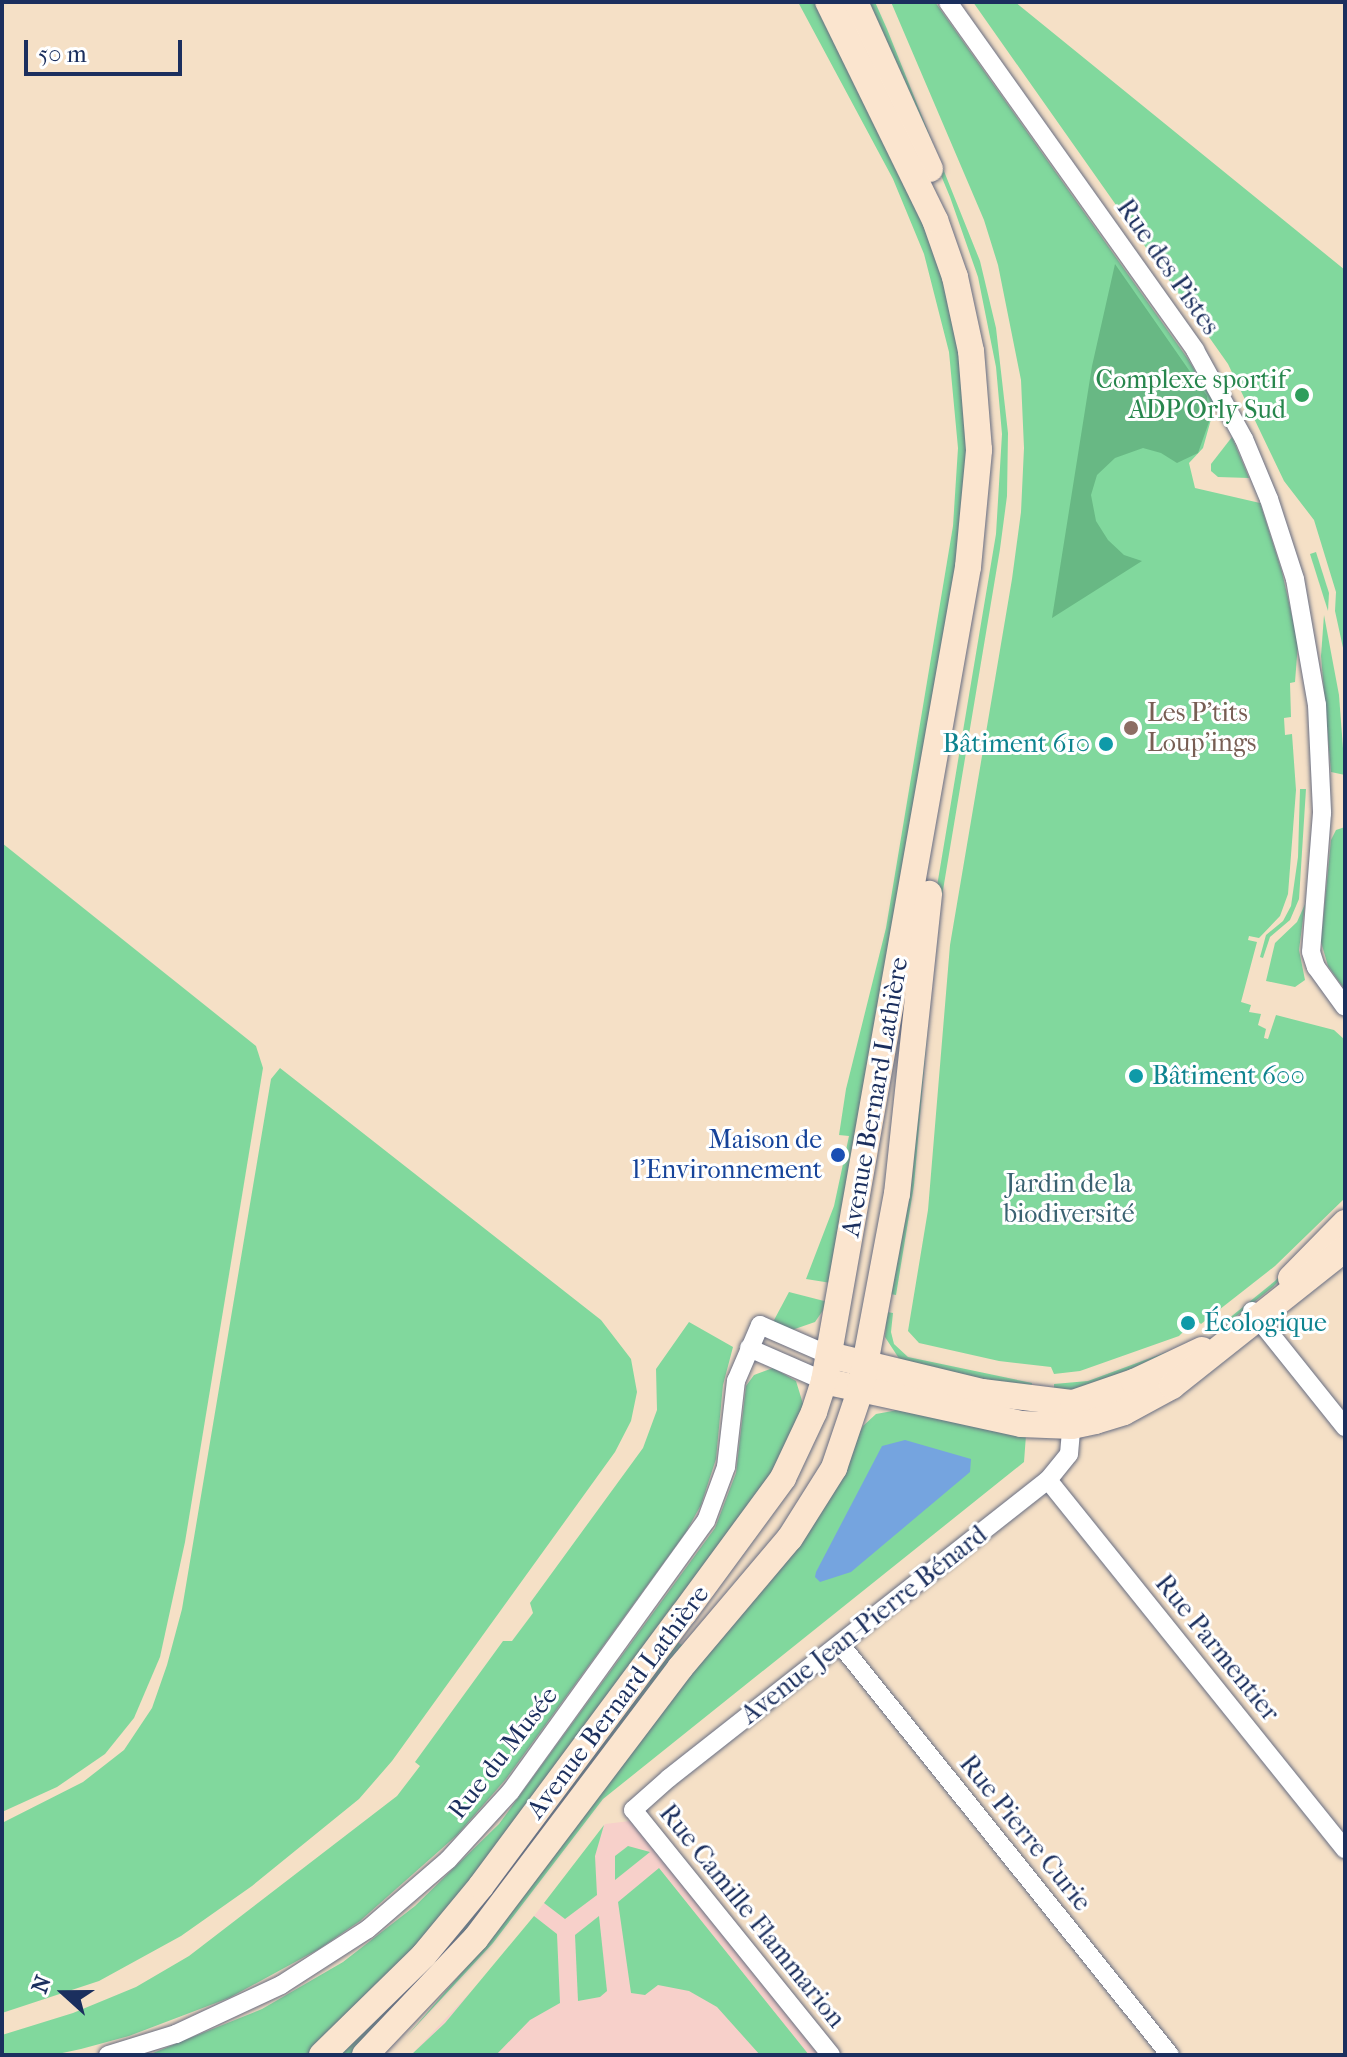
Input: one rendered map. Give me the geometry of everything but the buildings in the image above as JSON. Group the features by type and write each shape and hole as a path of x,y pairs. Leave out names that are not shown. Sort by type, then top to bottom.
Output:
{"main road":[{"name":"Avenue Bernard Lathière","path":"322,2055 424,1955 481,1886 639,1674 783,1478 814,1412 824,1381 968,567 979,450 971,351 950,263 935,220 907,160 828,2"},
{"name":"Avenue Bernard Lathière","path":"365,2055 476,1938 680,1668 790,1538 834,1468 860,1391 897,1194 926,913 990,526 994,406 984,329 968,268 924,154 855,2"},
{"path":"1255,1316 1345,1223"},
{"path":"824,1381 1021,1424 1072,1415 1124,1412 1172,1386 1255,1316 1345,1249"},
{"path":"829,1355 1072,1415"}],"street":[{"name":"Rue des Pistes","path":"948,2 1195,350 1244,439 1264,487 1298,593 1317,705 1322,813 1311,952 1316,967 1345,1007"},
{"path":"1255,1316 1345,1427"},
{"name":"Rue du Musée","path":"108,2055 196,2026 318,1963 411,1895 487,1820 706,1521 726,1467 736,1381 760,1325 829,1355"},
{"path":"749,1348 824,1381"},
{"name":"Avenue Jean-Pierre Bénard","path":"633,1810 1048,1480 1069,1454 1072,1415"},
{"name":"Rue Parmentier","path":"1048,1480 1345,1849"},
{"name":"Rue Pierre Curie","path":"840,1644 1170,2055"},
{"name":"Rue Camille Flammarion","path":"633,1810 831,2055"}],"shaded area":[{"path":"630,1821 818,2055 411,2055 497,1964 605,1824"}],"green space":[{"path":"798,2 815,2 900,162 959,322 971,492 831,1283 806,1279 834,1206 849,1136 839,1135 846,1089 886,928 953,526 958,448 949,352 924,254 893,179"},
{"path":"869,2 875,2 887,29 980,261 996,328 1008,433 1007,496 936,932 914,1185 896,1295 890,1294 933,910 996,534 1002,434 996,367 978,277 950,197"},
{"name":"Jardin de la biodiversité","path":"891,2 935,2 1188,359 1215,405 1203,448 1189,463 1195,488 1260,503 1282,572 1298,643 1295,682 1290,683 1291,717 1284,718 1285,735 1292,734 1296,790 1288,894 1280,916 1259,938 1249,936 1248,940 1257,942 1241,1002 1251,1005 1249,1012 1261,1014 1258,1025 1266,1029 1264,1038 1268,1039 1276,1015 1334,1030 1345,1040 1345,1198 1275,1266 1201,1324 1191,1315 1178,1325 1183,1332 1179,1336 1080,1371 1054,1374 1051,1367 999,1361 919,1343 908,1331 928,1210 950,945 1012,579 1021,512 1024,448 1021,380 998,265 984,220"},
{"name":"Complexe sportif ADP Orly Sud","path":"973,2 1015,2 1345,270 1345,657 1335,611 1336,592 1314,520 1284,481 1228,364"},
{"path":"1115,264 1207,396 1209,422 1198,453 1177,463 1161,453 1143,448 1115,458 1097,475 1091,495 1096,521 1108,540 1124,555 1142,561 1052,618 1092,366"},
{"path":"1232,437 1249,478 1218,477 1211,471 1211,464"},
{"path":"1316,552 1329,593 1328,611 1310,554"},
{"path":"1324,615 1339,695 1345,775 1331,772 1321,656"},
{"path":"1300,789 1306,789 1299,899 1290,920 1270,937 1263,958 1260,957 1266,935 1283,921 1291,906 1298,857"},
{"path":"1345,827 1345,990 1328,966 1321,942 1331,840 1336,830"},
{"path":"2,843 256,1046 263,1068 185,1542 160,1657 134,1718 105,1754 57,1787 2,1812"},
{"path":"1305,904 1299,950 1305,980 1295,987 1266,981 1275,943 1297,922"},
{"path":"280,1068 601,1320 631,1359 637,1392 631,1421 615,1452 392,1761 359,1799 252,1886 181,1936 99,1981 2,2013 2,1823 83,1782 124,1750 152,1708 167,1665 182,1609 271,1079"},
{"path":"1329,1225 1327,1232 1273,1287 1214,1334 1212,1332 1275,1281"},
{"path":"789,1292 828,1302 815,1322 792,1330 773,1322"},
{"path":"887,1312 893,1313 891,1332 894,1344 908,1357 1032,1383 1031,1390 900,1360 885,1337"},
{"path":"689,1322 733,1347 723,1385 716,1459 701,1505 686,1532 506,1779 457,1835 360,1921 319,1949 229,1998 129,2036 81,2049 53,2055 2,2055 2,2035 73,2013 136,1987 189,1956 397,1796 420,1766 415,1762 503,1641 512,1641 533,1613 530,1603 643,1448 657,1410 656,1369"},
{"path":"1183,1346 1186,1351 1078,1389 1054,1391 1054,1384 1088,1381"},
{"path":"773,1368 796,1381 804,1407 771,1476 439,1922 307,2055 148,2055 262,2009 343,1962 415,1906 499,1824 715,1528 736,1473 746,1386 754,1375"},
{"path":"898,1410 1026,1435 1024,1462 603,1799 493,1943 406,2037 471,1962 709,1651 800,1543 863,1426 876,1414"},
{"path":"676,1641 685,1647 475,1923 369,2038 350,2055 338,2055 425,1970"},
{"path":"604,1825 595,1856 597,1895 565,1919 544,1903"},
{"path":"628,1846 650,1852 615,1880 615,1856"},
{"path":"659,1868 809,2055 760,2055 717,2007 689,1991 658,1985 645,1995 631,1993 618,1902"},
{"path":"534,1916 557,1934 560,2003 530,2020 496,2055 411,2055 445,2023"},
{"path":"599,1916 607,1991 600,1997 578,2001 575,1935"}],"water":[{"path":"905,1440 971,1459 970,1472 851,1572 820,1582 815,1577 816,1572 882,1446"}],"place":[{"name":"Complexe sportif ADP Orly Sud","path":"1302,395"},
{"name":"Les P'tits Loup'ings","path":"1131,728"},
{"name":"Bâtiment 610","path":"1106,744"},
{"name":"Bâtiment 600","path":"1136,1076"},
{"name":"Maison de l'Environnement","path":"838,1155"},
{"name":"Écologique","path":"1188,1323"}]}
